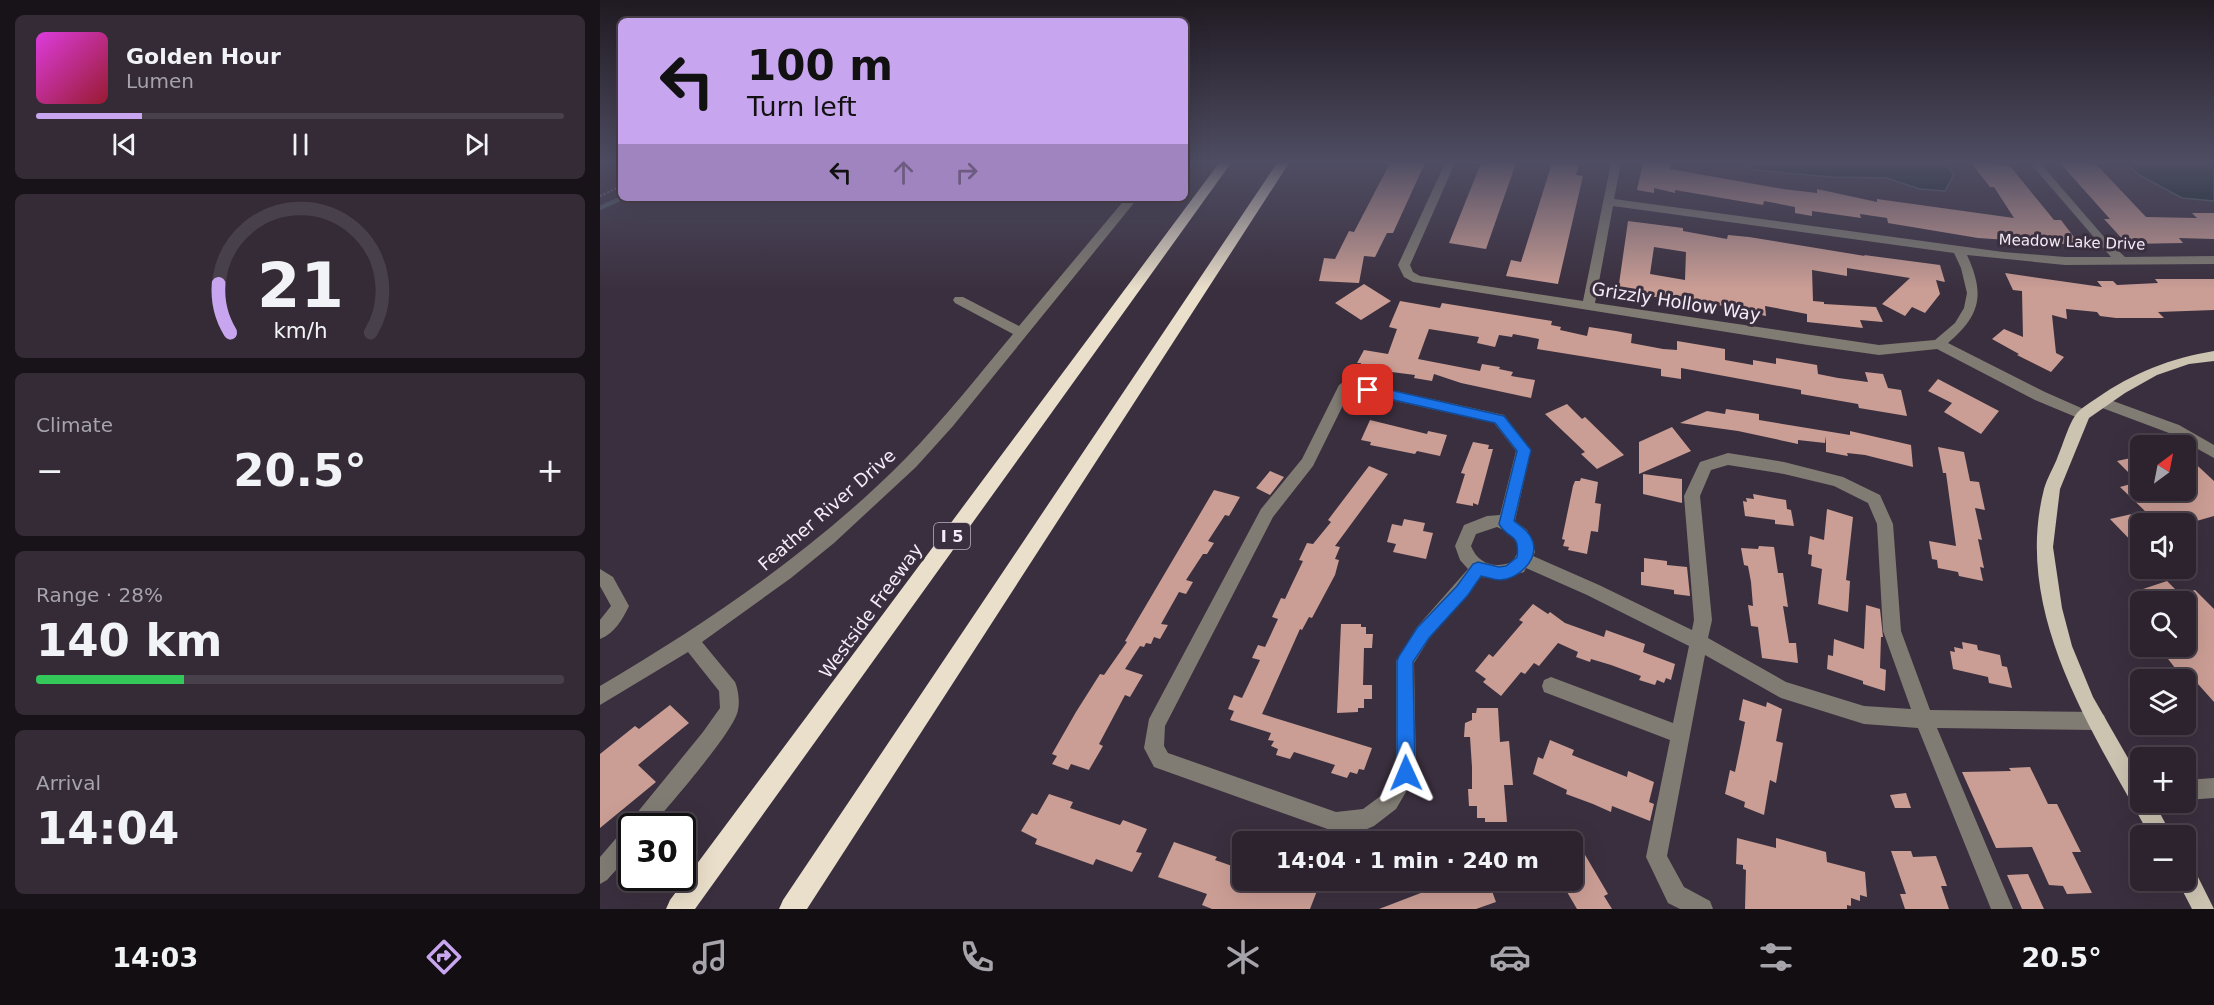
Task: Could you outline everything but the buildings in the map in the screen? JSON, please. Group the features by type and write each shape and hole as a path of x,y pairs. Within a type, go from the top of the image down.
{"highway":[{"name":"Westside Freeway","path":"679,909 1194,205"},
{"path":"792,909 1255,205"}],"main road":[{"path":"2130,778 2086,702 2062,646 2053,608 2045,547 2052,489 2083,415 2120,389 2152,372 2188,360 2214,356"},
{"path":"2194,891 2204,909"}],"street":[{"name":"Feather River Drive","path":"600,696 690,641 759,593 815,551 872,501 930,443 1126,205"},
{"name":"Grizzly Hollow Way","path":"1432,205 1404,265 1408,274 1417,279 1860,349 1900,349 1939,344"},
{"path":"1588,306 1607,205"},
{"name":"Meadow Lake Drive","path":"1633,205 2047,260 2214,260"},
{"path":"2071,205 2101,241 2122,261"},
{"path":"1959,250 1967,268 1972,302 1960,326 1939,344 2040,396 2083,415"},
{"path":"959,300 1021,333"},
{"path":"1478,568 1462,590 1423,633 1405,661 1406,773 1389,802 1367,819 1336,822 1161,760 1154,748 1156,725 1267,513 1308,462 1346,385 1499,419 1524,450 1506,524"},
{"path":"2102,402 2175,429 2214,452"},
{"path":"1702,909 1676,895 1656,857 1703,620 1692,496 1705,466 1728,459 1838,481 1874,499 1885,524 1891,583 1892,632 1939,760 2002,909"},
{"path":"1486,522 1506,524 1522,535 1526,543 1524,560 1509,571 1499,573 1478,568 1470,562 1463,546 1470,530 1486,522"},
{"path":"1524,560 1593,590 1699,642 1781,689 1864,715 1925,719 2097,721"},
{"path":"600,576 607,582 620,606 613,619 600,631"},
{"path":"650,813 710,739 729,710 728,688 690,641"},
{"path":"1551,686 1680,735"},
{"path":"2196,789 2214,788"},
{"path":"600,873 618,852"}],"waterway":[{"path":"600,208 606,205"}],"route":[{"path":"1368,390 1499,419 1524,450 1506,524 1515,528 1526,543 1527,552 1524,560 1518,567 1499,573 1478,568 1462,590 1423,633 1405,661 1406,773"}]}
